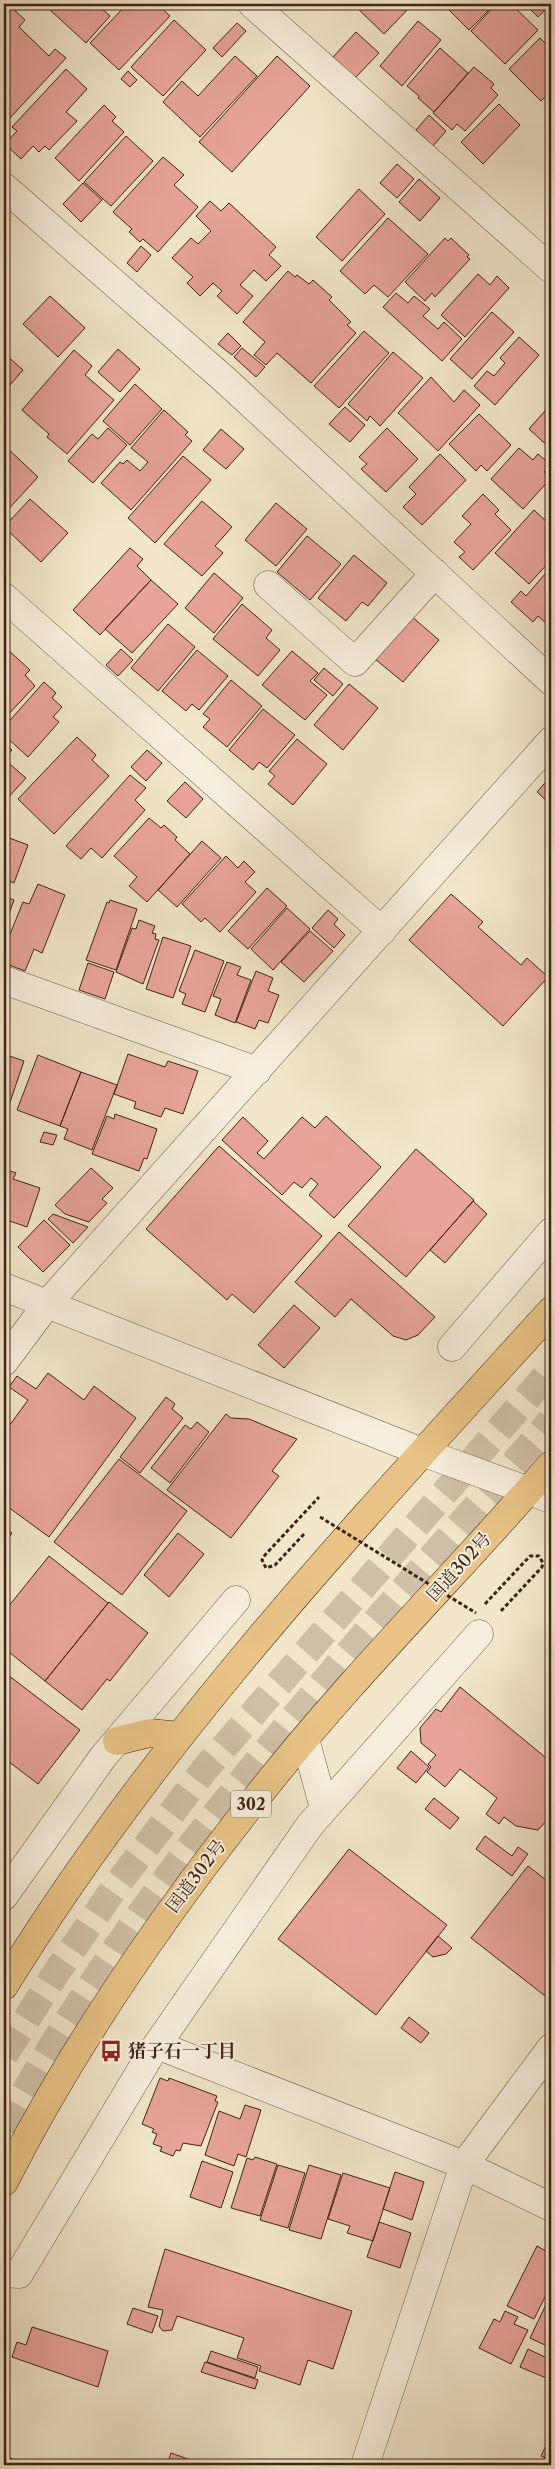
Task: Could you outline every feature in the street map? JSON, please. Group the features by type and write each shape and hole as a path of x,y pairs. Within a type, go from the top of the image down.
{"highway":[{"path":"4,1986 86,1862 244,1654 422,1452 551,1311"},
{"name":"国道302号","path":"4,2182 48,2098 106,2004 162,1920 262,1791 366,1669 540,1495 551,1465"},
{"path":"117,1741 150,1733 180,1736"}],"street":[{"path":"252,4 551,269"},
{"path":"4,187 224,380 551,681"},
{"path":"268,585 355,662 434,573"},
{"path":"4,597 382,930"},
{"path":"4,1362 48,1303 551,741"},
{"path":"4,980 257,1071"},
{"path":"452,1347 551,1232"},
{"path":"4,1287 422,1452 540,1495"},
{"path":"4,1896 75,1795 117,1741 236,1600"},
{"path":"4,2274 19,2274 157,2044 304,1833 479,1634"},
{"path":"305,1739 324,1808"},
{"path":"157,2044 464,2165 551,2207"},
{"path":"365,2465 464,2165 551,2048"}],"path":[{"path":"307,1531 275,1565 266,1568 262,1560 265,1555 319,1496"},
{"path":"314,1524 320,1517 476,1613 530,1556 538,1556 543,1563 542,1567 479,1634"}],"building":[{"path":"4,4 8,4 25,20 19,27 49,56 55,49 66,58 8,120 4,117"},
{"path":"54,4 97,4 110,16 86,43 49,9"},
{"path":"127,4 157,4 170,16 119,70 90,43"},
{"path":"353,4 413,4 384,34"},
{"path":"443,4 495,4 469,30"},
{"path":"496,4 511,4 538,30 505,64 471,31"},
{"path":"525,4 551,4 538,17"},
{"path":"174,20 206,50 163,96 131,67"},
{"path":"418,21 441,40 402,86 380,66"},
{"path":"237,23 246,31 222,57 213,48"},
{"path":"356,32 379,53 355,78 333,57"},
{"path":"540,38 551,49 551,91 541,101 509,69"},
{"path":"440,48 468,73 434,112 407,86"},
{"path":"235,56 257,76 200,137 163,102 182,81 198,96"},
{"path":"277,56 310,86 232,172 199,142"},
{"path":"474,67 494,84 491,88 498,95 465,131 457,124 452,130 433,113"},
{"path":"66,69 87,89 66,112 77,121 49,150 45,146 39,152 33,146 21,159 5,144 17,131 12,127"},
{"path":"128,71 137,80 130,87 121,79"},
{"path":"499,104 520,125 483,164 461,142"},
{"path":"104,105 116,117 112,121 124,132 79,181 55,158"},
{"path":"429,115 446,131 433,146 416,130"},
{"path":"126,136 153,161 111,206 84,182"},
{"path":"163,157 184,175 174,185 198,207 158,252 143,239 140,242 129,232 132,229 113,212"},
{"path":"397,164 414,179 397,198 380,183"},
{"path":"419,179 440,198 420,221 399,202"},
{"path":"83,183 102,200 81,222 63,204"},
{"path":"359,189 385,214 342,261 316,237"},
{"path":"210,201 221,211 229,203 276,247 269,255 281,266 266,281 254,270 240,285 253,296 237,314 217,296 222,291 213,283 200,296 187,283 193,277 172,258 191,238 198,244 211,231 196,216"},
{"path":"388,218 428,254 388,297 374,285 365,294 340,271"},
{"path":"445,238 448,241 451,238 469,255 467,257 470,259 435,297 432,293 425,301 405,282"},
{"path":"141,246 151,255 137,272 127,263"},
{"path":"288,271 309,284 313,280 332,297 329,300 351,322 347,325 356,333 311,383 277,353 266,365 254,355 265,342 243,322"},
{"path":"478,274 490,285 497,276 509,288 465,337 441,315"},
{"path":"396,293 408,303 414,296 430,309 423,316 438,329 444,322 462,339 442,361 383,307"},
{"path":"50,296 85,328 58,357 23,324"},
{"path":"492,312 514,332 472,379 450,359"},
{"path":"364,331 389,353 339,408 314,386"},
{"path":"228,333 241,346 232,355 218,344"},
{"path":"519,337 539,355 495,405 474,386 487,371 494,376 505,363 500,358"},
{"path":"242,348 265,367 256,377 234,357"},
{"path":"118,349 140,369 120,392 98,372"},
{"path":"74,350 92,366 85,375 114,400 67,454 47,437 49,434 22,410"},
{"path":"393,352 423,378 380,426 370,416 367,421 348,404"},
{"path":"4,353 23,370 4,392"},
{"path":"431,377 454,402 464,390 480,405 438,451 398,413"},
{"path":"135,384 162,409 130,445 103,421"},
{"path":"551,404 551,449 529,429"},
{"path":"345,407 365,425 350,442 329,424"},
{"path":"164,410 188,432 185,435 192,441 131,510 101,483 120,462 123,464 127,460 140,471 148,462 131,448"},
{"path":"479,414 511,445 487,471 481,465 476,471 449,444"},
{"path":"108,428 127,445 93,483 68,461 92,434 98,439"},
{"path":"387,428 418,459 386,492 361,469 367,464 359,457"},
{"path":"221,429 244,449 226,469 203,450"},
{"path":"6,447 38,477 4,514 4,450"},
{"path":"519,448 533,460 538,454 551,465 544,472 551,478 523,509 491,479"},
{"path":"440,454 466,480 422,525 403,507 416,494 409,487"},
{"path":"183,456 211,480 155,543 128,518"},
{"path":"483,494 499,510 495,514 511,530 473,570 459,557 465,552 454,542 471,524 462,516"},
{"path":"30,499 68,533 41,562 4,527"},
{"path":"202,501 232,527 215,546 223,553 202,576 164,544"},
{"path":"276,503 307,529 276,566 245,540"},
{"path":"534,510 549,524 551,521 551,560 529,584 495,553"},
{"path":"307,536 341,564 310,600 277,572"},
{"path":"130,548 143,559 137,566 151,580 100,635 73,610"},
{"path":"354,555 387,583 368,606 362,602 346,621 318,598"},
{"path":"551,567 551,628 538,616 533,622 511,602 521,591 526,596"},
{"path":"214,573 243,598 214,633 185,608"},
{"path":"151,580 178,604 132,653 105,629"},
{"path":"242,604 272,630 266,638 280,650 258,676 213,639"},
{"path":"411,616 439,640 403,682 375,659"},
{"path":"168,624 195,647 158,691 131,668"},
{"path":"6,648 30,670 25,675 35,686 4,719 4,650"},
{"path":"121,649 133,660 118,676 106,665"},
{"path":"197,650 228,676 199,710 192,704 186,711 162,691"},
{"path":"292,651 318,673 310,681 327,695 305,720 262,685"},
{"path":"324,668 343,684 333,696 314,680"},
{"path":"231,680 262,706 227,747 203,727 210,719 203,714"},
{"path":"44,682 56,693 52,698 62,707 53,717 59,722 28,757 4,735 4,727"},
{"path":"349,684 378,708 343,750 314,725"},
{"path":"263,709 295,735 267,768 259,762 253,770 229,750"},
{"path":"77,737 96,755 92,760 109,776 54,834 18,799"},
{"path":"297,739 327,764 293,805 268,784 275,776 269,771"},
{"path":"4,743 12,750 4,759"},
{"path":"147,750 162,763 146,781 131,767"},
{"path":"4,759 26,778 4,802"},
{"path":"130,775 146,788 135,800 145,810 102,858 91,848 81,859 66,846"},
{"path":"551,776 551,805 537,792"},
{"path":"185,782 203,799 186,818 167,801"},
{"path":"149,818 161,828 164,825 177,837 175,840 190,854 147,902 129,886 137,877 114,856"},
{"path":"4,836 28,845 14,883 4,879"},
{"path":"202,841 221,858 177,907 158,890"},
{"path":"226,856 238,868 244,861 255,872 245,882 256,892 220,932 205,918 201,922 182,904"},
{"path":"38,884 65,895 42,953 34,949 25,971 4,963 4,949 23,902 29,904"},
{"path":"267,888 287,906 248,949 228,931"},
{"path":"451,894 483,922 478,927 521,965 527,958 548,977 503,1026 409,940"},
{"path":"4,896 14,900 4,927"},
{"path":"110,900 137,909 116,970 86,960 107,902 109,903"},
{"path":"287,908 310,929 273,970 251,949"},
{"path":"328,910 338,919 334,924 345,935 334,948 312,928"},
{"path":"139,920 155,926 152,933 156,934 155,939 159,940 143,984 116,972 132,928 136,929"},
{"path":"310,931 333,951 304,982 281,962"},
{"path":"163,937 191,946 173,998 146,989"},
{"path":"195,950 224,961 205,1012 182,1004 186,994 179,991"},
{"path":"227,962 241,967 237,975 251,980 235,1023 215,1015 221,999 213,996"},
{"path":"88,963 114,972 105,999 79,990"},
{"path":"256,971 273,978 268,991 279,995 268,1023 259,1020 255,1029 236,1022"},
{"path":"4,1054 24,1061 7,1111 4,1110"},
{"path":"128,1054 165,1067 168,1061 198,1071 183,1114 165,1108 161,1117 134,1108 136,1102 114,1094"},
{"path":"38,1055 81,1072 60,1126 17,1110"},
{"path":"81,1072 117,1085 92,1150 64,1139 68,1129 60,1126"},
{"path":"115,1114 157,1129 147,1159 144,1158 139,1171 92,1154 107,1116 114,1119"},
{"path":"326,1116 381,1167 334,1218 309,1195 318,1184 311,1178 302,1188 294,1182 282,1195 222,1140 243,1117 268,1141 257,1153 264,1159 302,1117 315,1128"},
{"path":"44,1132 57,1135 53,1145 40,1142"},
{"path":"219,1146 322,1236 254,1313 232,1294 227,1300 146,1229"},
{"path":"416,1149 474,1200 406,1277 348,1226"},
{"path":"91,1168 113,1188 102,1199 107,1203 89,1222 65,1214 55,1205"},
{"path":"4,1169 16,1173 13,1179 40,1188 27,1227 4,1219"},
{"path":"473,1201 487,1214 445,1263 430,1250"},
{"path":"53,1214 88,1227 73,1243 48,1219"},
{"path":"44,1220 70,1245 43,1272 18,1247"},
{"path":"339,1232 435,1317 418,1335 406,1340 393,1336 351,1299 335,1317 295,1282"},
{"path":"294,1305 320,1328 284,1368 258,1345"},
{"path":"48,1373 84,1400 94,1386 136,1418 49,1537 4,1504 4,1433 28,1400 9,1387 17,1376 36,1389"},
{"path":"166,1397 175,1404 172,1409 183,1418 140,1473 120,1457"},
{"path":"226,1414 231,1418 249,1419 297,1439 272,1471 279,1476 231,1538 167,1490"},
{"path":"197,1422 209,1432 170,1483 151,1468 185,1425 191,1429"},
{"path":"119,1459 187,1511 122,1595 54,1542"},
{"path":"4,1527 12,1533 4,1544"},
{"path":"178,1533 204,1554 169,1597 144,1575"},
{"path":"49,1556 108,1603 45,1681 4,1648 4,1612"},
{"path":"109,1602 148,1633 110,1681 107,1679 82,1710 45,1681"},
{"path":"4,1672 80,1730 38,1784 4,1758"},
{"path":"460,1687 551,1762 551,1820 549,1823 546,1821 538,1830 516,1826 504,1817 499,1824 486,1814 497,1798 460,1769 445,1787 427,1772 431,1767 428,1764 436,1755 421,1743 420,1728 436,1709 441,1712"},
{"path":"411,1751 429,1767 416,1783 397,1768"},
{"path":"434,1798 459,1818 450,1829 425,1809"},
{"path":"485,1836 512,1856 518,1847 528,1854 512,1876 476,1849"},
{"path":"349,1849 447,1925 376,2015 278,1939"},
{"path":"528,1866 551,1884 551,1997 549,1999 471,1938"},
{"path":"438,1936 452,1948 446,1954 433,1957 426,1951"},
{"path":"409,2017 429,2033 421,2043 401,2028"},
{"path":"160,2078 168,2081 169,2078 217,2096 215,2101 218,2102 201,2146 183,2143 180,2151 176,2150 173,2156 160,2151 162,2147 153,2144 157,2134 152,2132 154,2129 142,2124"},
{"path":"245,2105 261,2110 246,2157 238,2154 234,2166 205,2155 219,2111 240,2119"},
{"path":"255,2157 277,2164 260,2216 231,2208 247,2158 253,2160"},
{"path":"202,2161 233,2172 221,2208 190,2197"},
{"path":"278,2165 305,2173 288,2228 260,2220"},
{"path":"309,2165 341,2175 321,2239 289,2230"},
{"path":"395,2172 424,2182 412,2220 383,2209"},
{"path":"343,2173 390,2188 373,2241 347,2233 350,2226 328,2219"},
{"path":"379,2222 411,2233 400,2268 367,2257"},
{"path":"537,2246 551,2254 551,2285 534,2319 507,2306"},
{"path":"165,2249 352,2311 333,2369 308,2360 300,2385 259,2371 261,2366 237,2358 244,2338 177,2316 172,2330 163,2331 159,2326 163,2310 148,2307"},
{"path":"551,2294 551,2348 530,2338"},
{"path":"133,2308 158,2316 152,2333 127,2324"},
{"path":"505,2311 518,2317 514,2324 528,2330 511,2364 479,2348 494,2319 500,2322"},
{"path":"32,2327 108,2351 98,2387 12,2357 17,2342 26,2345"},
{"path":"528,2349 551,2360 551,2380 520,2367"},
{"path":"211,2351 258,2367 255,2378 207,2362"},
{"path":"205,2362 258,2380 255,2389 201,2372"},
{"path":"549,2439 551,2440 550,2460 541,2456"},
{"path":"171,2453 205,2465 167,2465"},
{"path":"4,2456 31,2465 4,2465"}],"tunnel":[{"path":"4,2055 54,1976 113,1890 205,1769 551,1370"},
{"path":"4,2129 61,2032 123,1939 189,1849 258,1761 330,1675 551,1421"}],"place":[{"name":"猪子石一丁目","path":"111,2051"}]}
